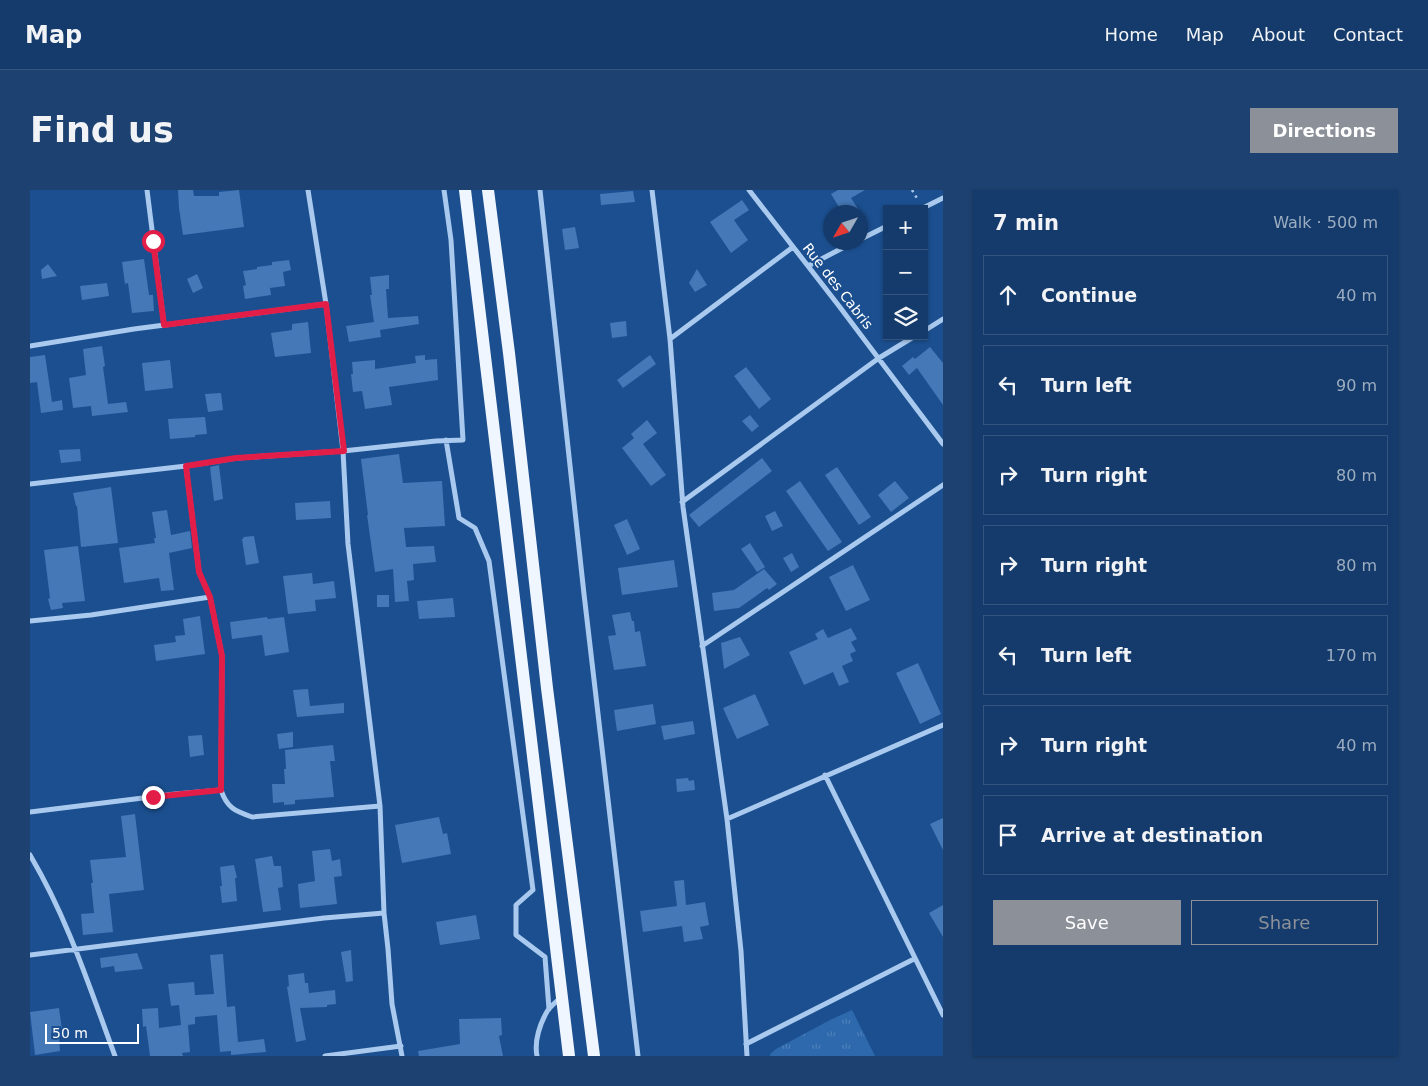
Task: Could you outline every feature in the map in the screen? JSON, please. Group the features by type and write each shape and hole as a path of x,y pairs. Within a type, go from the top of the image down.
{"main road":[{"path":"465,190 569,1056"},
{"path":"488,190 509,353 547,688 594,1056"}],"street":[{"path":"147,190 164,325"},
{"path":"308,190 326,304 344,451 348,544 380,806 384,913 392,1004 402,1056"},
{"path":"30,484 186,466 236,458 344,451 446,440 463,440 451,240 444,190"},
{"path":"540,190 584,594 638,1056"},
{"path":"652,190 670,339 682,502 727,819 740,951 746,1056"},
{"name":"Rue des Cabris","path":"749,190 943,444"},
{"path":"928,205 943,198"},
{"path":"868,235 883,228"},
{"path":"670,339 793,247"},
{"path":"808,266 839,250"},
{"path":"30,346 164,325 326,304"},
{"path":"928,328 943,319"},
{"path":"682,502 879,358 908,340"},
{"path":"446,440 458,518 475,528 489,561 533,890 516,905 516,934 545,957 548,1009"},
{"path":"186,466 199,572 210,597 222,656 221,790 224,801 232,809 252,817 380,806"},
{"path":"702,646 943,485"},
{"path":"30,621 91,615 210,597"},
{"path":"727,819 943,725"},
{"path":"825,775 943,1015"},
{"path":"30,812 221,790"},
{"path":"30,854 54,897 77,950 115,1056"},
{"path":"30,955 324,918 384,913"},
{"path":"746,1044 914,959"},
{"path":"537,1056 535,1047 548,1009 562,996"},
{"path":"325,1056 401,1046"}],"path":[{"path":"912,190 920,205"}],"green space":[{"path":"852,1010 875,1056 770,1056 776,1049"}],"building":[{"path":"178,190 193,190 194,196 219,196 219,192 239,190 244,227 183,235"},
{"path":"838,190 865,190 851,198 856,205 838,205 831,194"},
{"path":"633,191 635,202 601,205 600,194"},
{"path":"742,200 749,210 734,220 748,240 731,253 710,222"},
{"path":"575,227 579,248 565,250 562,229"},
{"path":"144,259 149,295 153,295 154,311 132,313 128,283 125,284 122,262"},
{"path":"289,260 291,270 283,272 285,286 270,288 271,295 245,299 243,286 246,285 243,271 272,265 272,262"},
{"path":"48,264 57,276 42,279 41,270"},
{"path":"697,269 707,285 695,292 689,283"},
{"path":"197,274 203,288 193,293 187,279"},
{"path":"389,275 389,289 386,289 388,318 418,316 419,324 380,330 381,337 349,342 346,326 374,322 370,295 372,295 370,277"},
{"path":"107,283 109,296 82,300 80,286"},
{"path":"626,321 627,336 612,338 610,323"},
{"path":"308,322 311,353 275,357 271,333 292,330 292,324"},
{"path":"102,346 108,404 126,402 128,412 92,416 91,406 73,408 69,378 86,375 83,349"},
{"path":"930,347 943,363 943,405 917,368 909,375 902,366 913,357 915,359"},
{"path":"45,355 52,402 62,400 63,410 41,413 37,382 30,383 30,357"},
{"path":"425,355 425,360 437,359 438,380 389,387 392,405 365,409 362,391 353,392 352,362 375,360 375,369 416,363 415,356"},
{"path":"650,355 656,364 623,388 617,380"},
{"path":"170,360 173,388 145,391 142,363"},
{"path":"746,367 771,399 759,409 734,376"},
{"path":"221,393 223,410 208,412 205,394"},
{"path":"750,415 759,426 752,432 742,421"},
{"path":"205,417 207,434 170,439 168,419"},
{"path":"647,420 657,433 643,444 666,475 651,486 622,448 634,438 631,434"},
{"path":"80,449 81,461 61,463 59,450"},
{"path":"399,454 403,483 442,481 445,526 404,528 406,547 434,546 436,562 413,564 414,580 407,581 409,601 395,602 393,569 375,572 361,459"},
{"path":"762,458 772,471 699,527 689,515"},
{"path":"219,465 223,499 214,501 210,467"},
{"path":"837,467 871,517 859,525 825,475"},
{"path":"800,481 842,542 828,551 786,491"},
{"path":"895,481 909,498 891,512 878,495"},
{"path":"111,487 118,543 81,547 77,506 73,493"},
{"path":"330,501 331,518 296,520 295,503"},
{"path":"167,510 171,535 190,531 192,548 169,553 174,590 161,591 159,578 124,583 119,548 155,543 152,512"},
{"path":"775,511 783,526 772,531 765,516"},
{"path":"627,519 640,549 627,555 614,525"},
{"path":"254,536 259,563 246,565 242,539 243,537"},
{"path":"750,543 765,567 757,572 741,549"},
{"path":"78,546 85,601 62,603 63,608 51,610 48,599 50,598 44,550"},
{"path":"792,553 799,567 791,572 783,558"},
{"path":"674,560 678,587 622,595 618,568"},
{"path":"853,565 870,600 846,611 829,577"},
{"path":"764,569 777,584 769,590 767,588 739,608 714,611 712,593 734,590"},
{"path":"312,573 313,584 334,581 336,598 315,600 316,611 288,614 283,576"},
{"path":"377,595 389,595 389,607 377,607"},
{"path":"453,598 455,617 419,619 417,601"},
{"path":"630,612 632,621 634,621 635,632 640,631 646,666 614,670 608,636 616,635 612,615"},
{"path":"200,616 205,654 156,661 154,645 176,642 175,636 185,635 183,619"},
{"path":"267,617 268,619 284,617 289,652 265,656 262,635 232,639 230,622"},
{"path":"851,628 857,639 851,642 856,651 850,654 853,661 842,666 849,682 839,686 833,672 804,685 789,652 818,639 815,634 823,629 828,638"},
{"path":"740,637 750,655 724,669 721,643"},
{"path":"918,663 941,714 920,724 896,673"},
{"path":"308,689 310,706 344,703 344,713 297,717 293,690"},
{"path":"755,694 769,725 737,739 723,708"},
{"path":"653,704 656,724 617,731 614,710"},
{"path":"693,721 695,734 664,740 661,726"},
{"path":"293,732 293,747 279,749 277,734"},
{"path":"202,735 204,755 190,757 188,736"},
{"path":"333,745 335,761 330,761 334,797 295,800 295,804 273,803 272,784 285,784 285,750"},
{"path":"688,778 689,781 694,780 695,790 677,792 676,779"},
{"path":"135,814 144,890 109,894 113,932 83,935 81,914 94,913 90,860 126,857 121,816"},
{"path":"439,817 443,834 447,833 451,854 402,863 395,825"},
{"path":"943,818 943,850 930,824"},
{"path":"330,849 332,861 340,859 342,876 334,877 337,904 300,908 298,884 315,881 312,851"},
{"path":"272,856 274,866 281,866 283,887 278,888 281,910 263,912 255,859"},
{"path":"234,865 237,878 235,878 237,901 222,903 220,867"},
{"path":"684,880 686,905 705,902 709,925 700,927 703,939 684,942 682,926 643,932 640,911 677,906 674,881"},
{"path":"943,905 943,937 929,913"},
{"path":"476,915 480,939 440,945 436,922"},
{"path":"351,950 353,981 346,982 341,952"},
{"path":"137,953 143,969 115,972 114,966 101,968 100,958"},
{"path":"223,954 227,1007 235,1006 238,1042 264,1039 266,1052 231,1055 231,1051 220,1052 217,1015 195,1017 195,1024 188,1025 190,1052 182,1053 183,1056 150,1056 146,1026 143,1027 142,1009 158,1008 159,1028 181,1025 179,1005 171,1006 168,984 194,982 195,995 214,994 210,955"},
{"path":"304,973 309,993 335,990 336,1004 327,1005 327,1007 300,1008 306,1040 296,1042 287,987 289,986 288,975"},
{"path":"59,1008 63,1037 59,1037 60,1051 35,1055 30,1012"},
{"path":"501,1018 502,1035 499,1036 503,1056 419,1056 418,1051 460,1044 459,1019"}],"route":[{"path":"153,241 164,325 326,304 344,451 236,458 186,466 199,572 210,597 222,656 221,790 153,797"}]}
